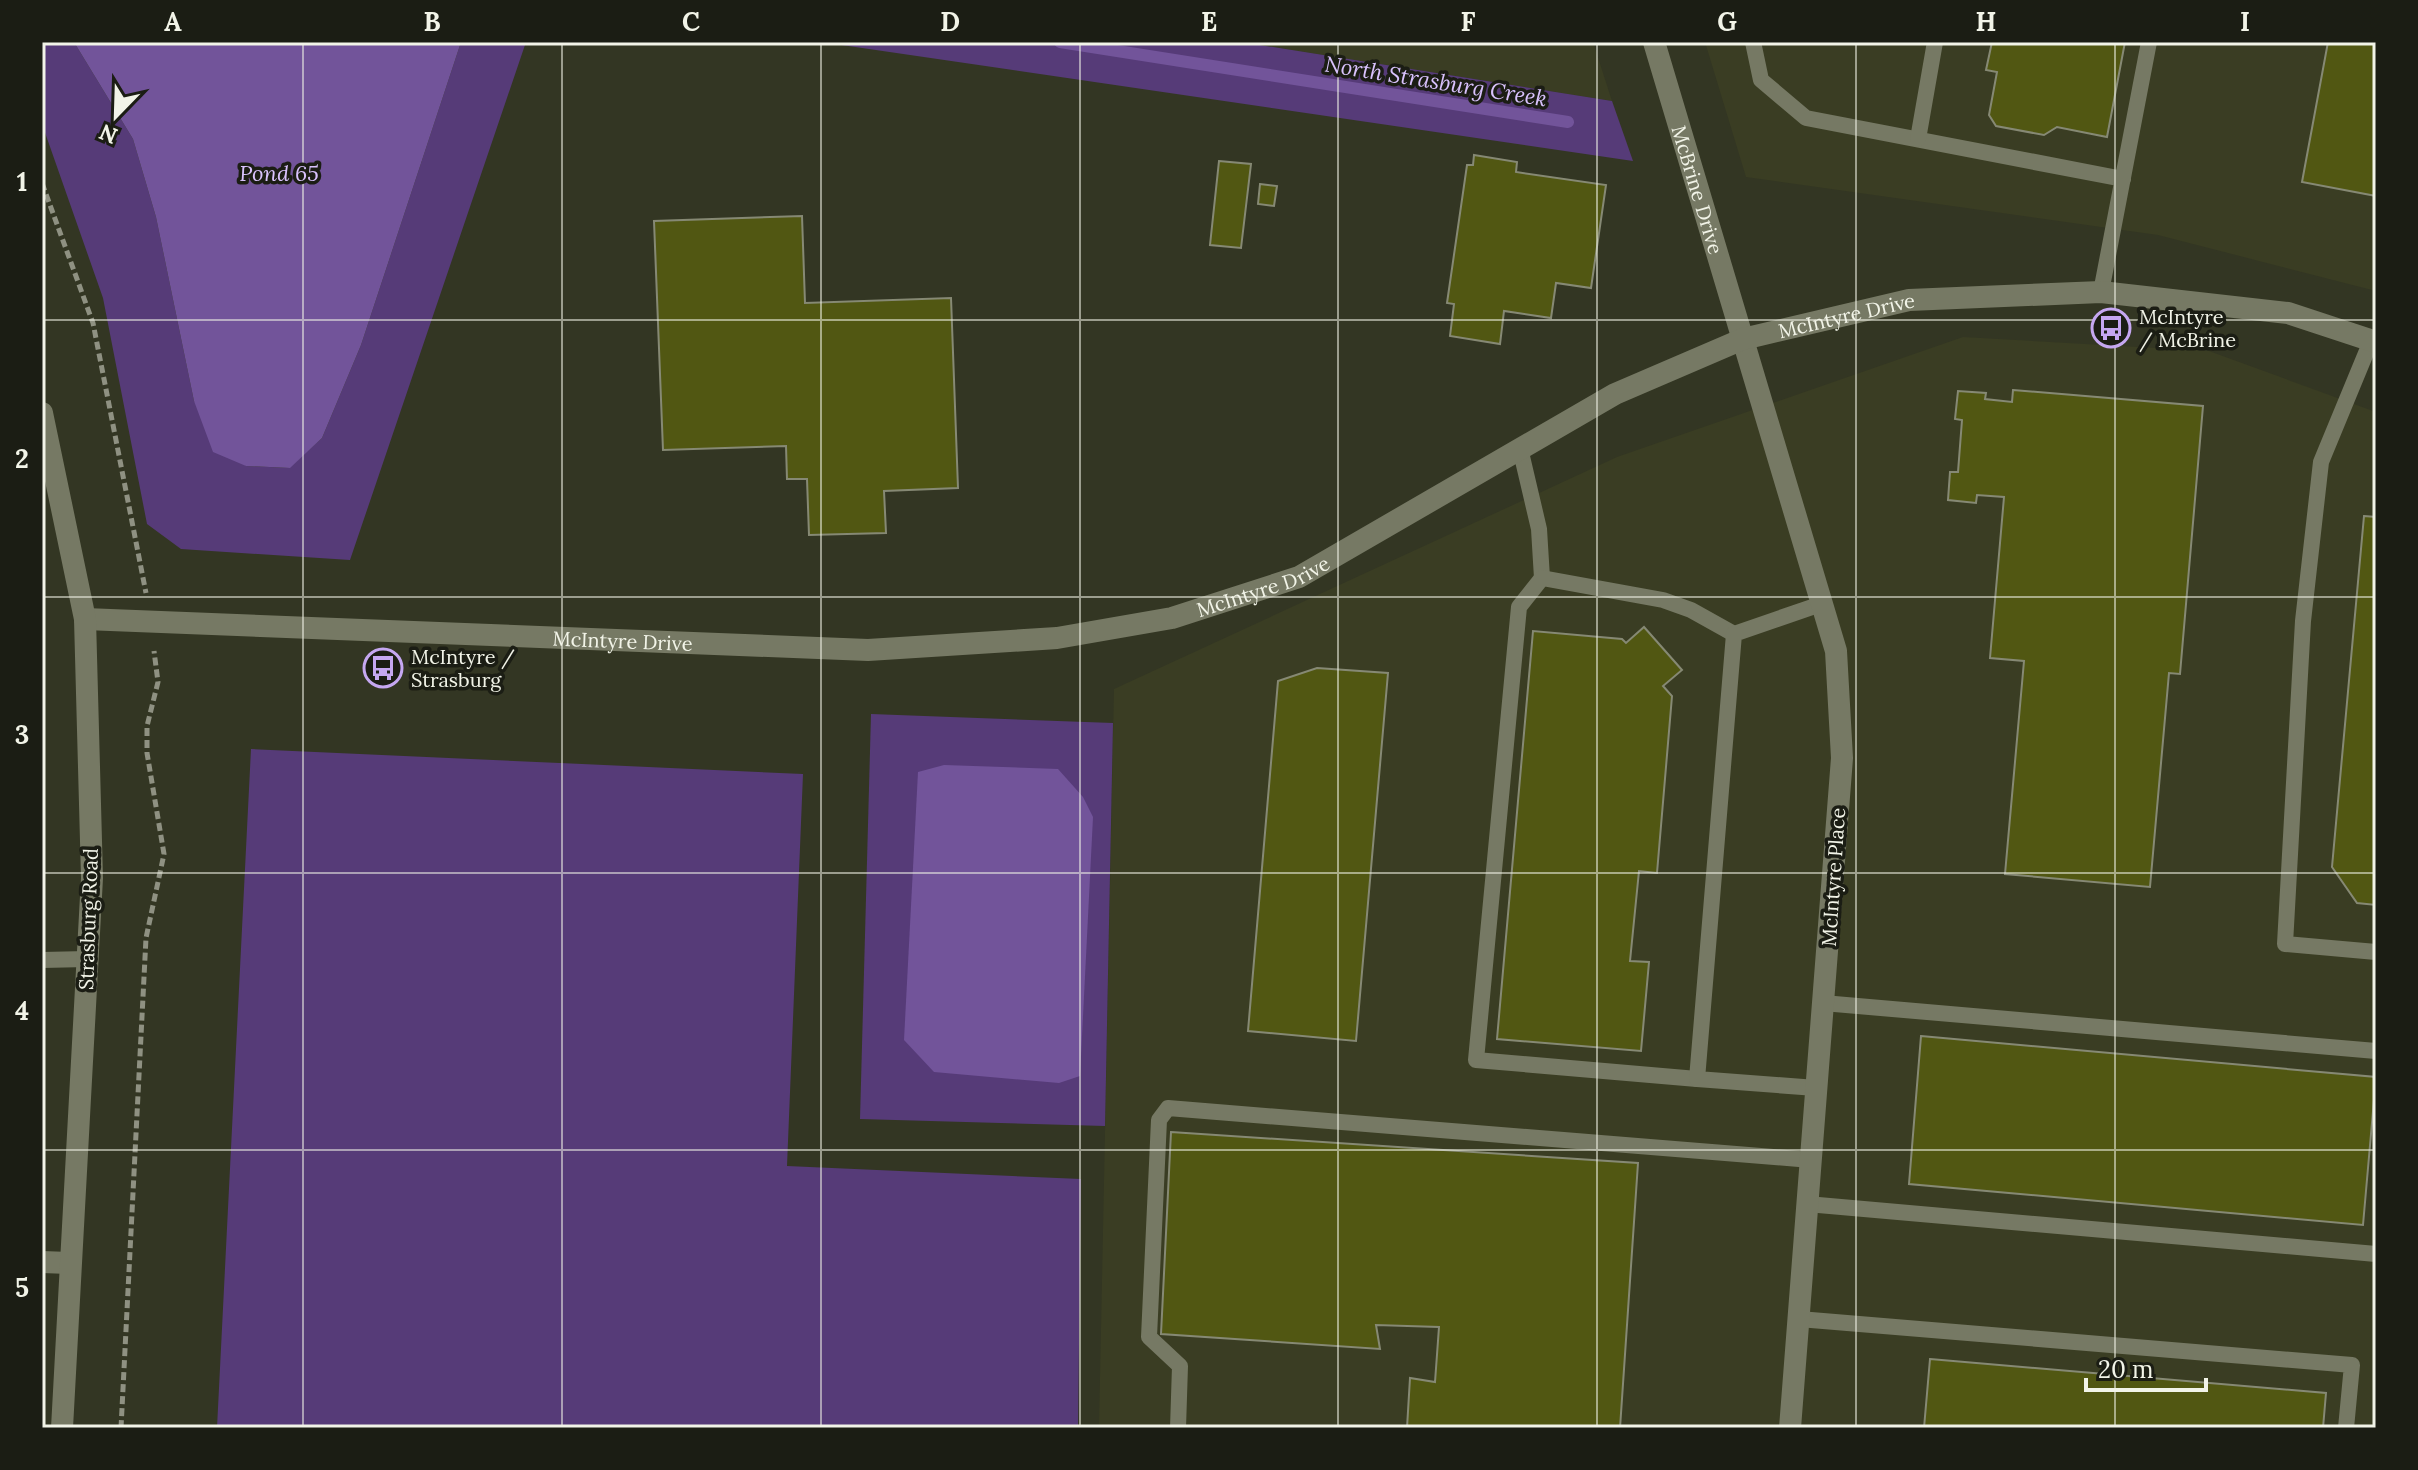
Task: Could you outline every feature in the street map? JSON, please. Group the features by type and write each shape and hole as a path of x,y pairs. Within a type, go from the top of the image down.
{"street":[{"name":"McBrine Drive","path":"1654,42 1743,339"},
{"name":"McIntyre Drive","path":"85,619 868,650 1057,638 1172,618 1299,577 1615,394 1743,339 1909,300 2101,292 2288,313 2373,342"},
{"name":"McIntyre Place","path":"1743,339 1836,651 1842,758 1790,1428"},
{"name":"Strasburg Road","path":"42,413 85,619 92,878 62,1428"},
{"path":"42,1262 69,1263"}],"lane":[{"path":"1753,42 1761,80 1806,118 2123,179"},
{"path":"1918,139 1935,42"},
{"path":"2101,292 2149,42"},
{"path":"2373,342 2321,462 2303,621 2285,944 2376,952"},
{"path":"1520,448 1539,529 1542,578 1519,607 1476,1060 1816,1088"},
{"path":"1542,578 1663,600 1691,610 1734,634 1821,604"},
{"path":"1697,1079 1734,634"},
{"path":"42,960 87,959"},
{"path":"1823,1003 2376,1051"},
{"path":"1178,1428 1180,1366 1149,1337 1159,1120 1168,1108 1811,1160"},
{"path":"1807,1204 2376,1254"},
{"path":"1799,1319 2352,1365 2346,1428"}],"path":[{"path":"42,183 93,323 143,574"},
{"path":"121,1428 146,938 164,854 147,753 147,726 158,682"}],"shaded area":[{"path":"42,42 74,42 133,139 156,217 194,401 246,466 289,468 322,438 361,345 461,42 526,42 350,560 181,549 147,524 103,298 42,124"},
{"path":"821,42 1241,42 1612,101 1633,161"},
{"path":"1241,42 1593,42 1612,101"},
{"path":"1705,42 2376,42 2376,291 2158,235 1746,177"},
{"path":"1963,337 2209,351 2376,412 2376,1428 1099,1428 1114,689 1617,457"},
{"path":"871,714 1113,723 1105,1126 860,1119"},
{"path":"251,749 803,774 787,1166 1081,1179 1078,1428 217,1428"}],"water":[{"name":"Pond 65","path":"74,42 461,42 361,345 322,438 290,468 246,466 213,452 194,401 156,217 133,139"},
{"path":"944,765 1058,769 1083,797 1093,817 1080,1076 1059,1083 934,1072 904,1040 918,772"}],"building":[{"path":"1992,42 2125,42 2107,137 2057,127 2044,135 1996,126 1989,115 1997,72 1986,70"},
{"path":"2328,42 2376,42 2376,196 2302,182"},
{"path":"1474,155 1517,162 1516,172 1606,185 1591,288 1556,283 1551,318 1504,311 1500,344 1450,336 1454,304 1447,303 1467,165 1473,165"},
{"path":"1219,161 1251,164 1241,248 1210,245"},
{"path":"1260,184 1277,186 1274,206 1258,204"},
{"path":"802,216 805,303 951,298 958,488 884,491 886,533 809,535 807,479 787,479 786,446 663,450 654,221"},
{"path":"2013,390 2203,406 2180,674 2169,673 2150,887 2005,874 2024,661 1990,658 2004,497 1977,495 1976,503 1948,500 1950,472 1958,472 1962,420 1955,419 1958,391 1986,393 1985,399 2012,402"},
{"path":"2364,516 2376,517 2376,905 2357,903 2332,867"},
{"path":"1644,627 1682,670 1663,686 1672,696 1657,873 1639,871 1630,961 1649,962 1641,1051 1497,1039 1533,631 1622,639 1626,643"},
{"path":"1317,668 1388,673 1356,1041 1248,1031 1278,681"},
{"path":"1921,1036 2376,1077 2363,1225 1909,1184"},
{"path":"1171,1132 1638,1163 1620,1428 1407,1428 1410,1378 1435,1382 1439,1327 1376,1325 1380,1349 1161,1334"},
{"path":"1930,1359 2326,1393 2323,1428 1924,1428"}],"waterway":[{"name":"North Strasburg Creek","path":"1060,42 1568,122"}],"place":[{"name":"McIntyre / McBrine","path":"2111,328"},
{"name":"McIntyre / Strasburg","path":"383,668"}]}
